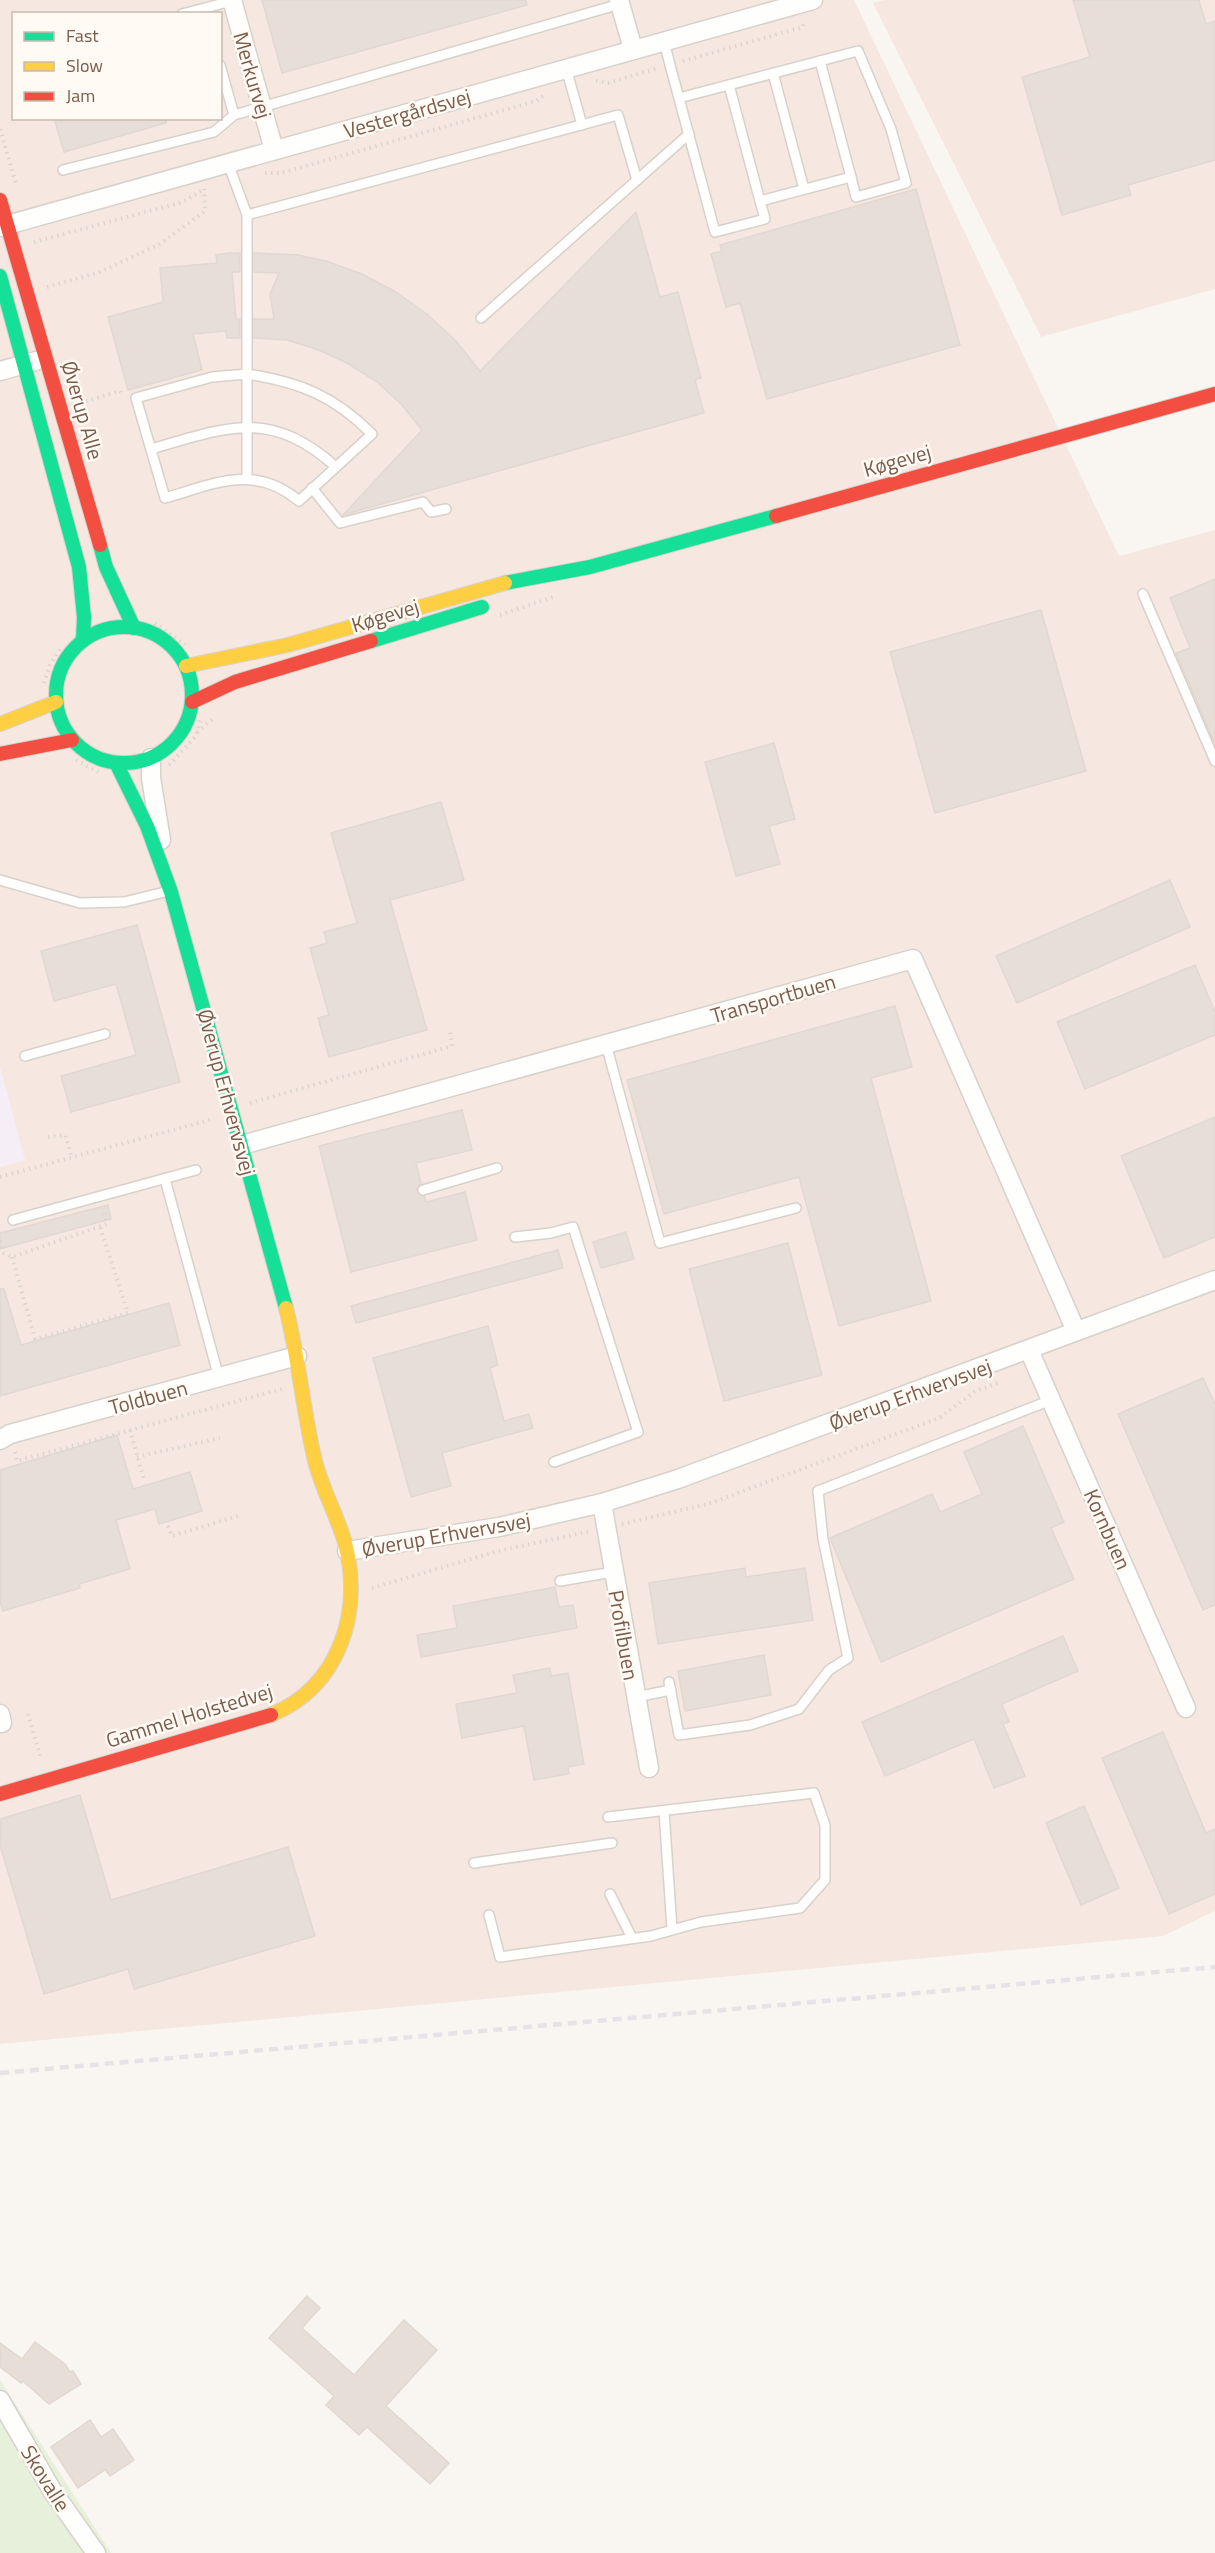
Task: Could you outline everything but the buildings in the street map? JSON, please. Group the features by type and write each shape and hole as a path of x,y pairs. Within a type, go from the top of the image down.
{"street":[{"name":"Merkurvej","path":"232,0 274,150"},
{"name":"Vestergårdsvej","path":"4,226 813,0"},
{"path":"620,2 633,49"},
{"name":"Øverup Alle","path":"0,200 4,226 15,246 106,567 131,622"},
{"path":"0,276 79,567 84,634"},
{"path":"0,371 46,357"},
{"name":"Køgevej","path":"513,596 590,567 1215,394"},
{"name":"Køgevej","path":"193,665 258,651 537,575 590,567"},
{"name":"Køgevej","path":"192,702 235,682 492,603"},
{"path":"131,622 159,637 193,665 192,702 189,716 175,741 151,765 116,763 92,756 72,740 50,705 61,668 84,634 131,622"},
{"path":"0,724 50,705"},
{"path":"0,754 72,740"},
{"name":"Øverup Erhvervsvej","path":"116,763 164,866 242,1145 297,1356 316,1464 347,1551 499,1527 602,1503 678,1479 1215,1280"},
{"name":"Øverup Erhvervsvej","path":"151,765 164,866"},
{"name":"Transportbuen","path":"242,1145 913,959 1076,1331"},
{"name":"Kornbuen","path":"1029,1350 1186,1708"},
{"name":"Toldbuen","path":"5,1437 297,1356"},
{"name":"Profilbuen","path":"602,1503 650,1768"},
{"name":"Gammel Holstedvej","path":"0,1794 273,1714 296,1703 313,1690 338,1656 346,1635 351,1593 347,1551"},
{"name":"Skovalle","path":"0,2400 53,2492 96,2553"}],"lane":[{"path":"189,12 232,0"},
{"path":"63,170 214,132 234,116 620,2"},
{"path":"664,41 715,232 765,219 729,84"},
{"path":"679,98 858,51 891,129 906,183 856,197 820,61"},
{"path":"566,68 582,124"},
{"path":"222,72 234,116"},
{"path":"773,73 804,189"},
{"path":"247,214 618,115 637,180"},
{"path":"481,318 689,134"},
{"path":"228,163 247,214 247,478"},
{"path":"760,201 851,177"},
{"path":"247,374 297,384 320,394 342,407 372,434 299,501 275,484 247,478 230,480 165,498 136,398 212,377 247,374"},
{"path":"151,449 224,428 247,426 272,430 296,438 317,451 336,468"},
{"path":"312,488 340,523 423,502 431,512 446,509"},
{"path":"1143,594 1215,761"},
{"path":"0,880 80,903 124,902 171,890"},
{"path":"25,1056 105,1034"},
{"path":"606,1044 660,1244 796,1208"},
{"path":"423,1190 497,1168"},
{"path":"13,1220 196,1170"},
{"path":"165,1179 219,1378"},
{"path":"515,1237 551,1233 573,1227 638,1432 554,1462"},
{"path":"636,1697 670,1686 679,1735 750,1725 800,1709 829,1670 848,1658 824,1539 818,1491 1051,1400"},
{"path":"560,1581 613,1572"},
{"path":"489,1915 500,1957 632,1938 701,1922 800,1908 825,1880 825,1825 814,1793 608,1817"},
{"path":"664,1811 672,1929"},
{"path":"474,1863 612,1843"},
{"path":"610,1894 632,1938"}],"path":[{"path":"15,246 183,202 204,189 258,173 281,173 536,101 550,92 592,80 608,83 803,27 813,0"},
{"path":"46,287 100,272 160,244 206,211 202,170"},
{"path":"77,404 120,391 123,398 136,398"},
{"path":"131,622 156,623 172,634 193,665"},
{"path":"50,705 44,678 50,665 66,642 84,634"},
{"path":"151,765 168,766 196,736 206,694"},
{"path":"57,743 65,755 94,771 123,776"},
{"path":"0,1177 233,1113 252,1102 452,1046 450,1029"},
{"path":"48,1137 65,1135 72,1158"},
{"path":"12,1257 107,1224 101,1196"},
{"path":"0,1241 4,1252 12,1257 35,1339 128,1313 100,1227"},
{"path":"351,1593 400,1582 498,1551 708,1504 939,1418 974,1392 1005,1379"},
{"path":"5,1437 17,1461 302,1384"},
{"path":"130,1430 144,1480"},
{"path":"137,1457 220,1438"},
{"path":"168,1526 172,1536 241,1515"},
{"path":"28,1714 48,1780"}],"shaded area":[{"path":"0,0 854,0 1119,556 1215,530 1215,1911 1163,1936 0,2044"},
{"path":"885,0 1215,0 1215,289 1041,337 873,3"},
{"path":"0,1067 25,1160 0,1167"}],"green space":[{"path":"0,2380 111,2553 0,2553"}],"railway":[{"path":"0,2073 1215,1967"}],"traffic: fast":[{"path":"0,276 79,567 84,617 83,640"},
{"path":"505,583 590,567 776,516"},
{"path":"100,545 106,567 134,628"},
{"path":"371,641 482,607"},
{"path":"124,627 150,632 162,638 172,647 181,657 187,669 192,695 187,721 181,733 172,743 162,752 150,758 124,763 98,758 86,752 76,743 67,733 61,721 56,695 61,669 67,657 76,647 86,638 98,632 124,627"},
{"path":"116,763 147,826 171,892 286,1308"}],"traffic: slow":[{"path":"186,666 288,645 505,583"},
{"path":"0,724 56,702"},
{"path":"271,1715 295,1702 314,1686 329,1666 341,1644 348,1620 351,1595 350,1569 345,1543 315,1461 286,1308"}],"traffic: jam":[{"path":"0,200 100,545"},
{"path":"776,516 1215,394"},
{"path":"192,702 235,682 371,641"},
{"path":"0,754 72,740"},
{"path":"0,1794 271,1715"}]}
